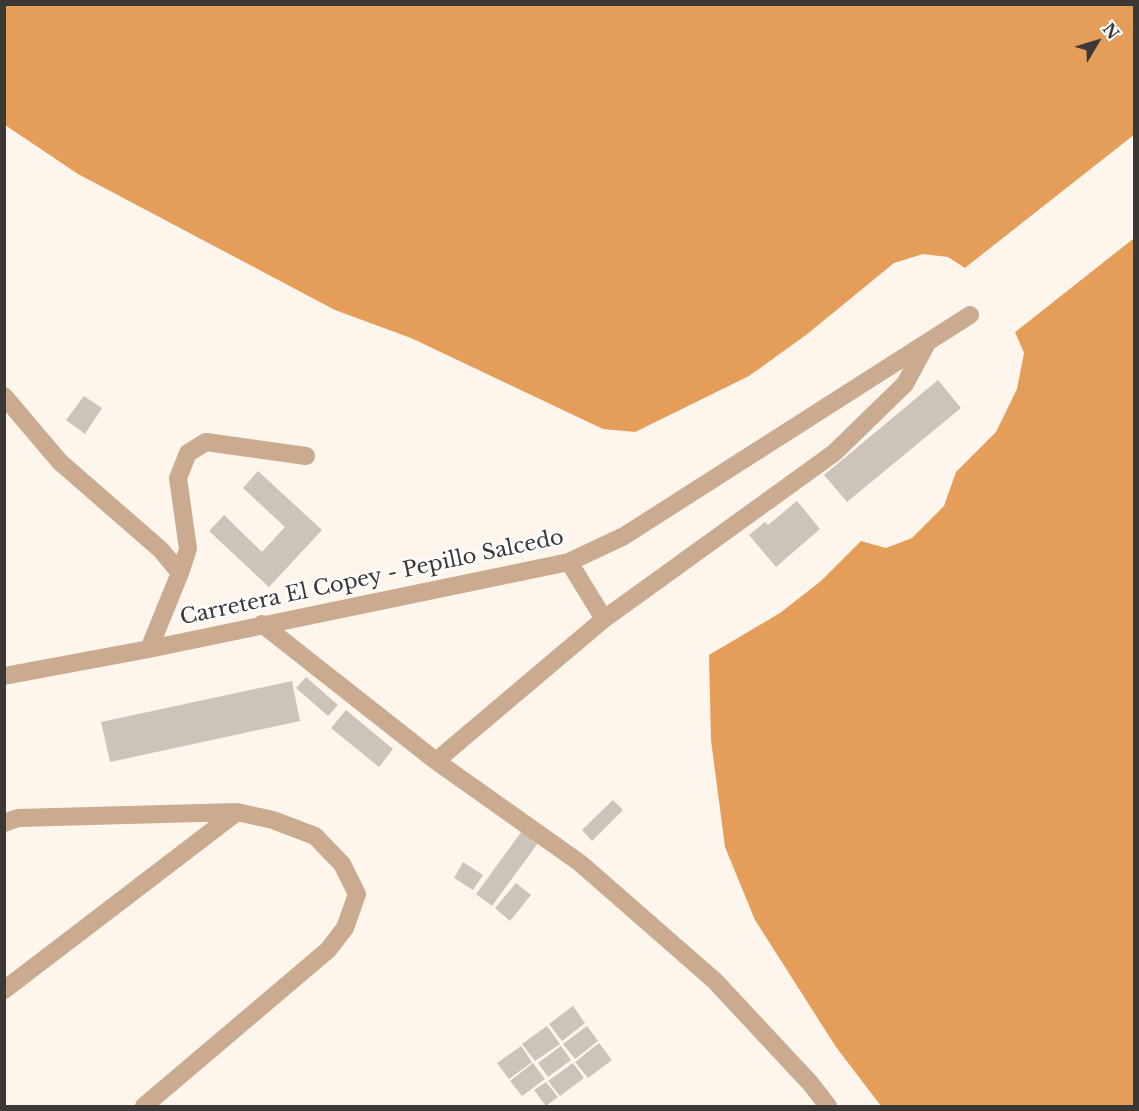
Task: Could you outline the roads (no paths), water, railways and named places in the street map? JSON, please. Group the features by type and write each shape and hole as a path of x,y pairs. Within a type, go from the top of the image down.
{"street":[{"name":"Carretera El Copey - Pepillo Salcedo","path":"4,675 149,649 569,562 624,536 969,315"},
{"path":"436,761 604,619 834,453 905,384 927,342"},
{"path":"4,396 60,462 161,550 180,573"},
{"path":"149,649 188,549 178,478 188,453 206,442 306,456"},
{"path":"569,562 604,619"},
{"path":"262,624 436,761 580,863 715,981 811,1084 828,1107"},
{"path":"4,823 18,818 237,812 273,820 315,836 342,864 357,894 345,928 328,950 144,1107"},
{"path":"4,990 237,812"}]}
